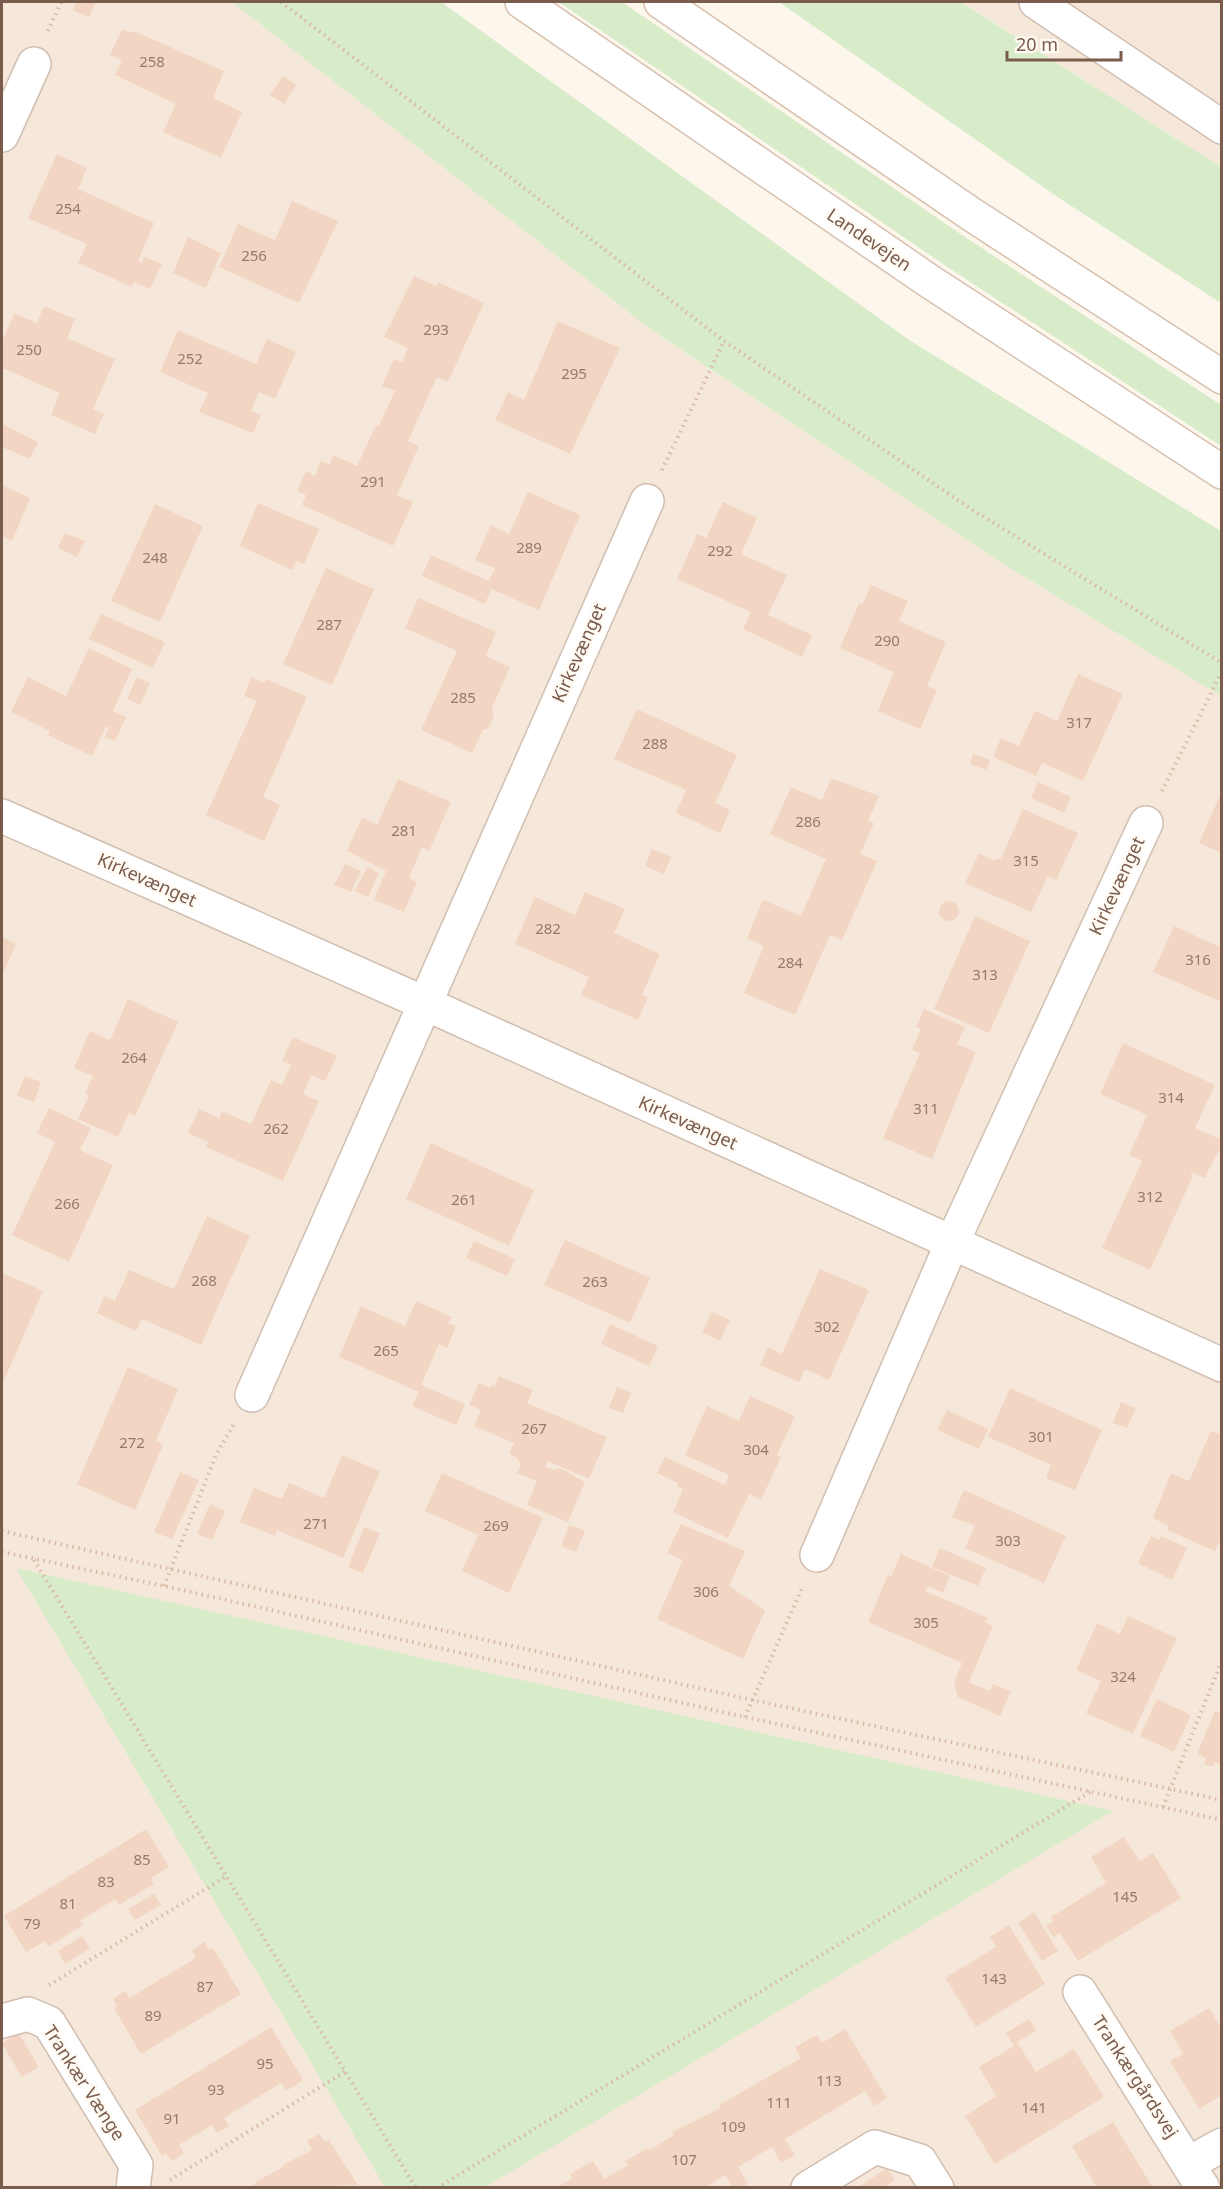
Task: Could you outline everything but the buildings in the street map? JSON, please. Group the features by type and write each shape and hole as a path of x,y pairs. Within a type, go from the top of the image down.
{"street":[{"name":"Landevejen","path":"522,2 929,281 1221,472"},
{"path":"661,2 971,213 1221,377"},
{"path":"1036,2 1221,127"},
{"path":"2,135 34,64"},
{"name":"Kirkevænget","path":"252,1395 647,501"},
{"name":"Kirkevænget","path":"2,816 424,1003 1221,1365"},
{"name":"Kirkevænget","path":"817,1554 952,1243 1146,823"},
{"name":"Trankærgårdsvej","path":"1080,1992 1197,2175 1221,2145"},
{"name":"Trankær Vænge","path":"15,2017 49,2023 136,2165 134,2185"},
{"path":"808,2187 875,2147 921,2161 937,2187"}],"path":[{"path":"281,2 724,340 971,509 1221,663"},
{"path":"647,501 724,340"},
{"path":"1146,823 1221,671"},
{"path":"164,1586 217,1453 252,1395"},
{"path":"2,1531 752,1700 1221,1800"},
{"path":"2,1552 1221,1820"},
{"path":"745,1717 817,1554"},
{"path":"33,1559 416,2187"},
{"path":"1163,1807 1221,1660"},
{"path":"437,2187 1091,1791"},
{"path":"15,2017 44,1988 227,1876"},
{"path":"134,2185 162,2186 346,2072"}],"shaded area":[{"path":"2,2 232,2 650,329 1000,562 1221,696 1221,2187 2,2188"},
{"path":"962,2 1221,2 1221,167"}],"green space":[{"path":"232,2 441,2 909,340 1221,531 1221,696 1000,562 650,329"},
{"path":"559,2 622,2 962,235 1221,405 1221,446 946,266"},
{"path":"779,2 961,2 1221,167 1221,303 1059,198"},
{"path":"16,1568 1113,1811 485,2187 385,2187"}]}
